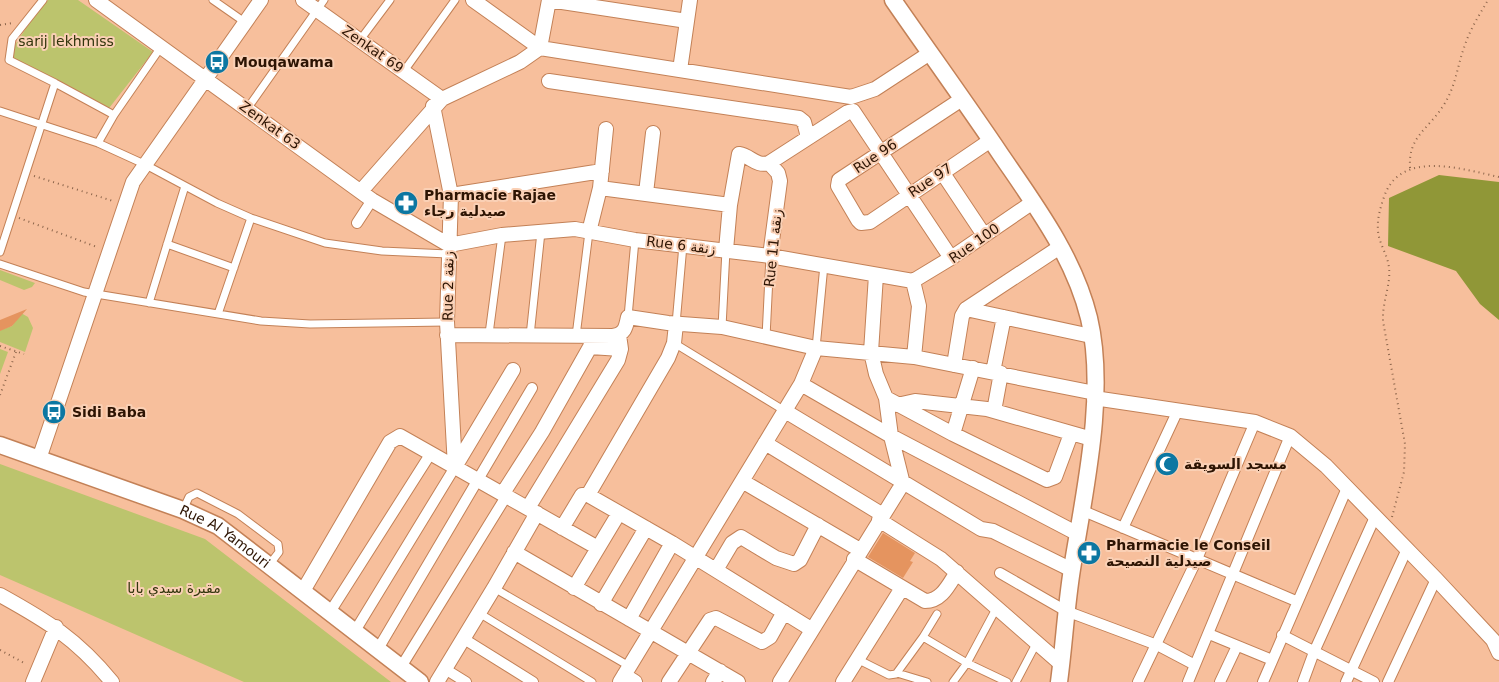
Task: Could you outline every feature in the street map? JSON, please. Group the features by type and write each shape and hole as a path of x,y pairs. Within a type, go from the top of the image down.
{"street":[{"name":"Zenkat 63","path":"96,0 367,196 449,249"},
{"path":"39,459 111,252 133,182 261,0"},
{"name":"Zenkat 69","path":"303,0 320,5 360,40 404,71 438,102"},
{"path":"473,0 540,48 851,97 875,89 930,53"},
{"path":"357,223 367,196 438,102 520,62 540,48 549,0 687,21"},
{"path":"680,70 690,0"},
{"path":"893,0 1033,202 1060,247 1081,293 1089,318 1094,395 1092,440 1066,611 1058,682"},
{"path":"549,81 799,118 804,122 808,137"},
{"name":"Rue 96","path":"870,222 861,223 858,220 838,183 839,180 962,99"},
{"name":"Rue 2 زنقة","path":"438,102 451,194 447,329 455,467"},
{"path":"726,250 730,205 739,154 763,165 769,163 848,112 853,111 951,258"},
{"path":"589,232 600,188 606,129"},
{"path":"646,193 654,133"},
{"name":"Rue 97","path":"870,222 991,140"},
{"name":"Rue 11 زنقة","path":"769,163 778,173 780,180 770,256"},
{"path":"451,194 602,172"},
{"path":"942,172 984,235"},
{"path":"600,188 730,205"},
{"name":"Rue 100","path":"913,281 951,258 1033,202"},
{"name":"Rue 6 زنقة","path":"449,249 502,235 541,230 574,229 635,240 770,256 913,281"},
{"path":"954,365 962,316 966,310 1060,247"},
{"path":"780,682 811,629 900,488 902,480 891,436 892,402 876,374 871,352 876,275"},
{"path":"913,281 919,306 914,357"},
{"path":"966,310 1091,336"},
{"path":"437,682 480,613 514,552 533,510 618,360 620,342 628,317 676,324 722,327 816,348 914,357 997,372 1094,395 1255,422 1290,436 1326,466 1493,640 1499,653"},
{"path":"994,411 1004,317"},
{"path":"588,495 655,382 674,343 676,324"},
{"path":"447,329 489,334 576,337 591,342 620,342"},
{"path":"401,667 542,432 591,342"},
{"path":"627,676 651,631 801,384 816,348"},
{"path":"953,434 974,368"},
{"path":"355,631 513,370"},
{"path":"801,384 891,436 1078,534"},
{"path":"378,649 532,388"},
{"path":"892,402 915,401 994,411 1092,440"},
{"path":"892,402 1047,480 1055,477 1072,434"},
{"path":"1123,528 1178,410"},
{"path":"785,411 981,529 993,532 1072,570"},
{"path":"1138,682 1197,559 1255,422"},
{"path":"1188,682 1290,436"},
{"path":"303,591 390,442 397,437 404,437 598,548"},
{"path":"765,443 941,559 1061,664"},
{"name":"Rue Al Yamouri","path":"0,445 183,510 226,530 420,682"},
{"path":"330,612 431,453"},
{"path":"742,481 818,525 902,588 920,599 931,601 940,596 957,572"},
{"path":"1263,682 1296,601 1347,488"},
{"path":"562,528 582,495 588,495 696,557 811,629"},
{"path":"1081,510 1296,601"},
{"path":"574,588 619,513"},
{"path":"1303,682 1314,652 1375,517"},
{"path":"716,570 732,543 741,537 776,558 794,564 800,560 818,525"},
{"path":"601,604 646,528"},
{"path":"630,619 672,543"},
{"path":"1346,682 1407,549"},
{"path":"514,552 601,604 688,652 717,676 738,682"},
{"path":"1000,574 1066,611 1157,645 1195,665"},
{"path":"1388,682 1436,579"},
{"path":"843,682 902,588"},
{"path":"0,594 56,626 76,643 112,682"},
{"path":"669,682 705,626 713,618 762,642 770,637 784,612"},
{"path":"35,676 56,626"},
{"path":"1209,634 1272,660"},
{"path":"1282,635 1374,682"},
{"path":"464,639 533,682"},
{"path":"1220,682 1237,646"},
{"path":"445,669 466,682"}],"lane":[{"path":"42,0 12,39 9,60 114,115"},
{"path":"213,0 246,23"},
{"path":"360,40 390,0"},
{"path":"404,71 455,0"},
{"path":"247,108 320,5"},
{"path":"98,143 114,115 161,47"},
{"path":"0,252 55,83"},
{"path":"0,111 41,126 98,143 251,218 325,242 354,248 449,249"},
{"path":"148,303 185,186"},
{"path":"218,314 251,218"},
{"path":"530,336 541,230"},
{"path":"576,337 589,232"},
{"path":"489,334 502,235"},
{"path":"628,317 635,240"},
{"path":"167,244 234,268"},
{"path":"676,324 682,245"},
{"path":"722,327 726,250"},
{"name":"Rue 11 زنقة","path":"766,337 770,256"},
{"path":"0,264 84,292 218,314 310,324 447,329"},
{"path":"816,348 824,265"},
{"path":"674,343 785,411"},
{"path":"183,510 190,497 197,493 238,514 278,544 279,552 269,565"},
{"path":"494,588 627,676"},
{"path":"953,682 967,663 997,607"},
{"path":"480,613 592,682"},
{"path":"897,673 937,614"},
{"path":"922,637 967,663 1007,682"},
{"path":"1016,682 1036,644"},
{"path":"857,659 889,675 897,673 927,682"}],"path":[{"path":"1410,168 1411,149 1421,132 1442,108 1453,89 1465,43 1488,0"},
{"path":"1388,530 1402,481 1406,459 1402,425 1383,321 1383,301 1389,270 1378,238 1378,219 1385,193 1396,177 1410,168 1428,166 1499,177"},
{"path":"25,173 126,205"},
{"path":"12,215 111,252"},
{"path":"0,346 24,354"},
{"path":"0,395 16,352"},
{"path":"0,650 35,676"}],"green space":[{"name":"sarij lekhmiss","path":"48,0 78,0 153,52 106,112 12,64 15,45 36,13"},
{"path":"1439,175 1499,182 1499,320 1480,304 1456,271 1388,246 1389,198"},
{"path":"0,270 35,283 32,287 24,290 0,280"},
{"path":"21,313 28,317 33,328 25,352 0,342 0,330 12,326"},
{"path":"0,349 8,352 0,374"},
{"name":"مقبرة سيدي بابا","path":"0,464 205,539 391,682 244,682 0,575"}],"building":[{"path":"27,309 12,326 0,331 0,320"},
{"path":"883,533 915,553 910,561 913,562 903,578 868,557"}],"place":[{"name":"Mouqawama","path":"217,62"},
{"name":"Pharmacie Rajae صيدلية رجاء","path":"406,203"},
{"name":"Sidi Baba","path":"54,412"},
{"name":"مسجد السويقة","path":"1167,464"},
{"name":"Pharmacie le Conseil صيدلية النصيحة","path":"1089,553"}]}
